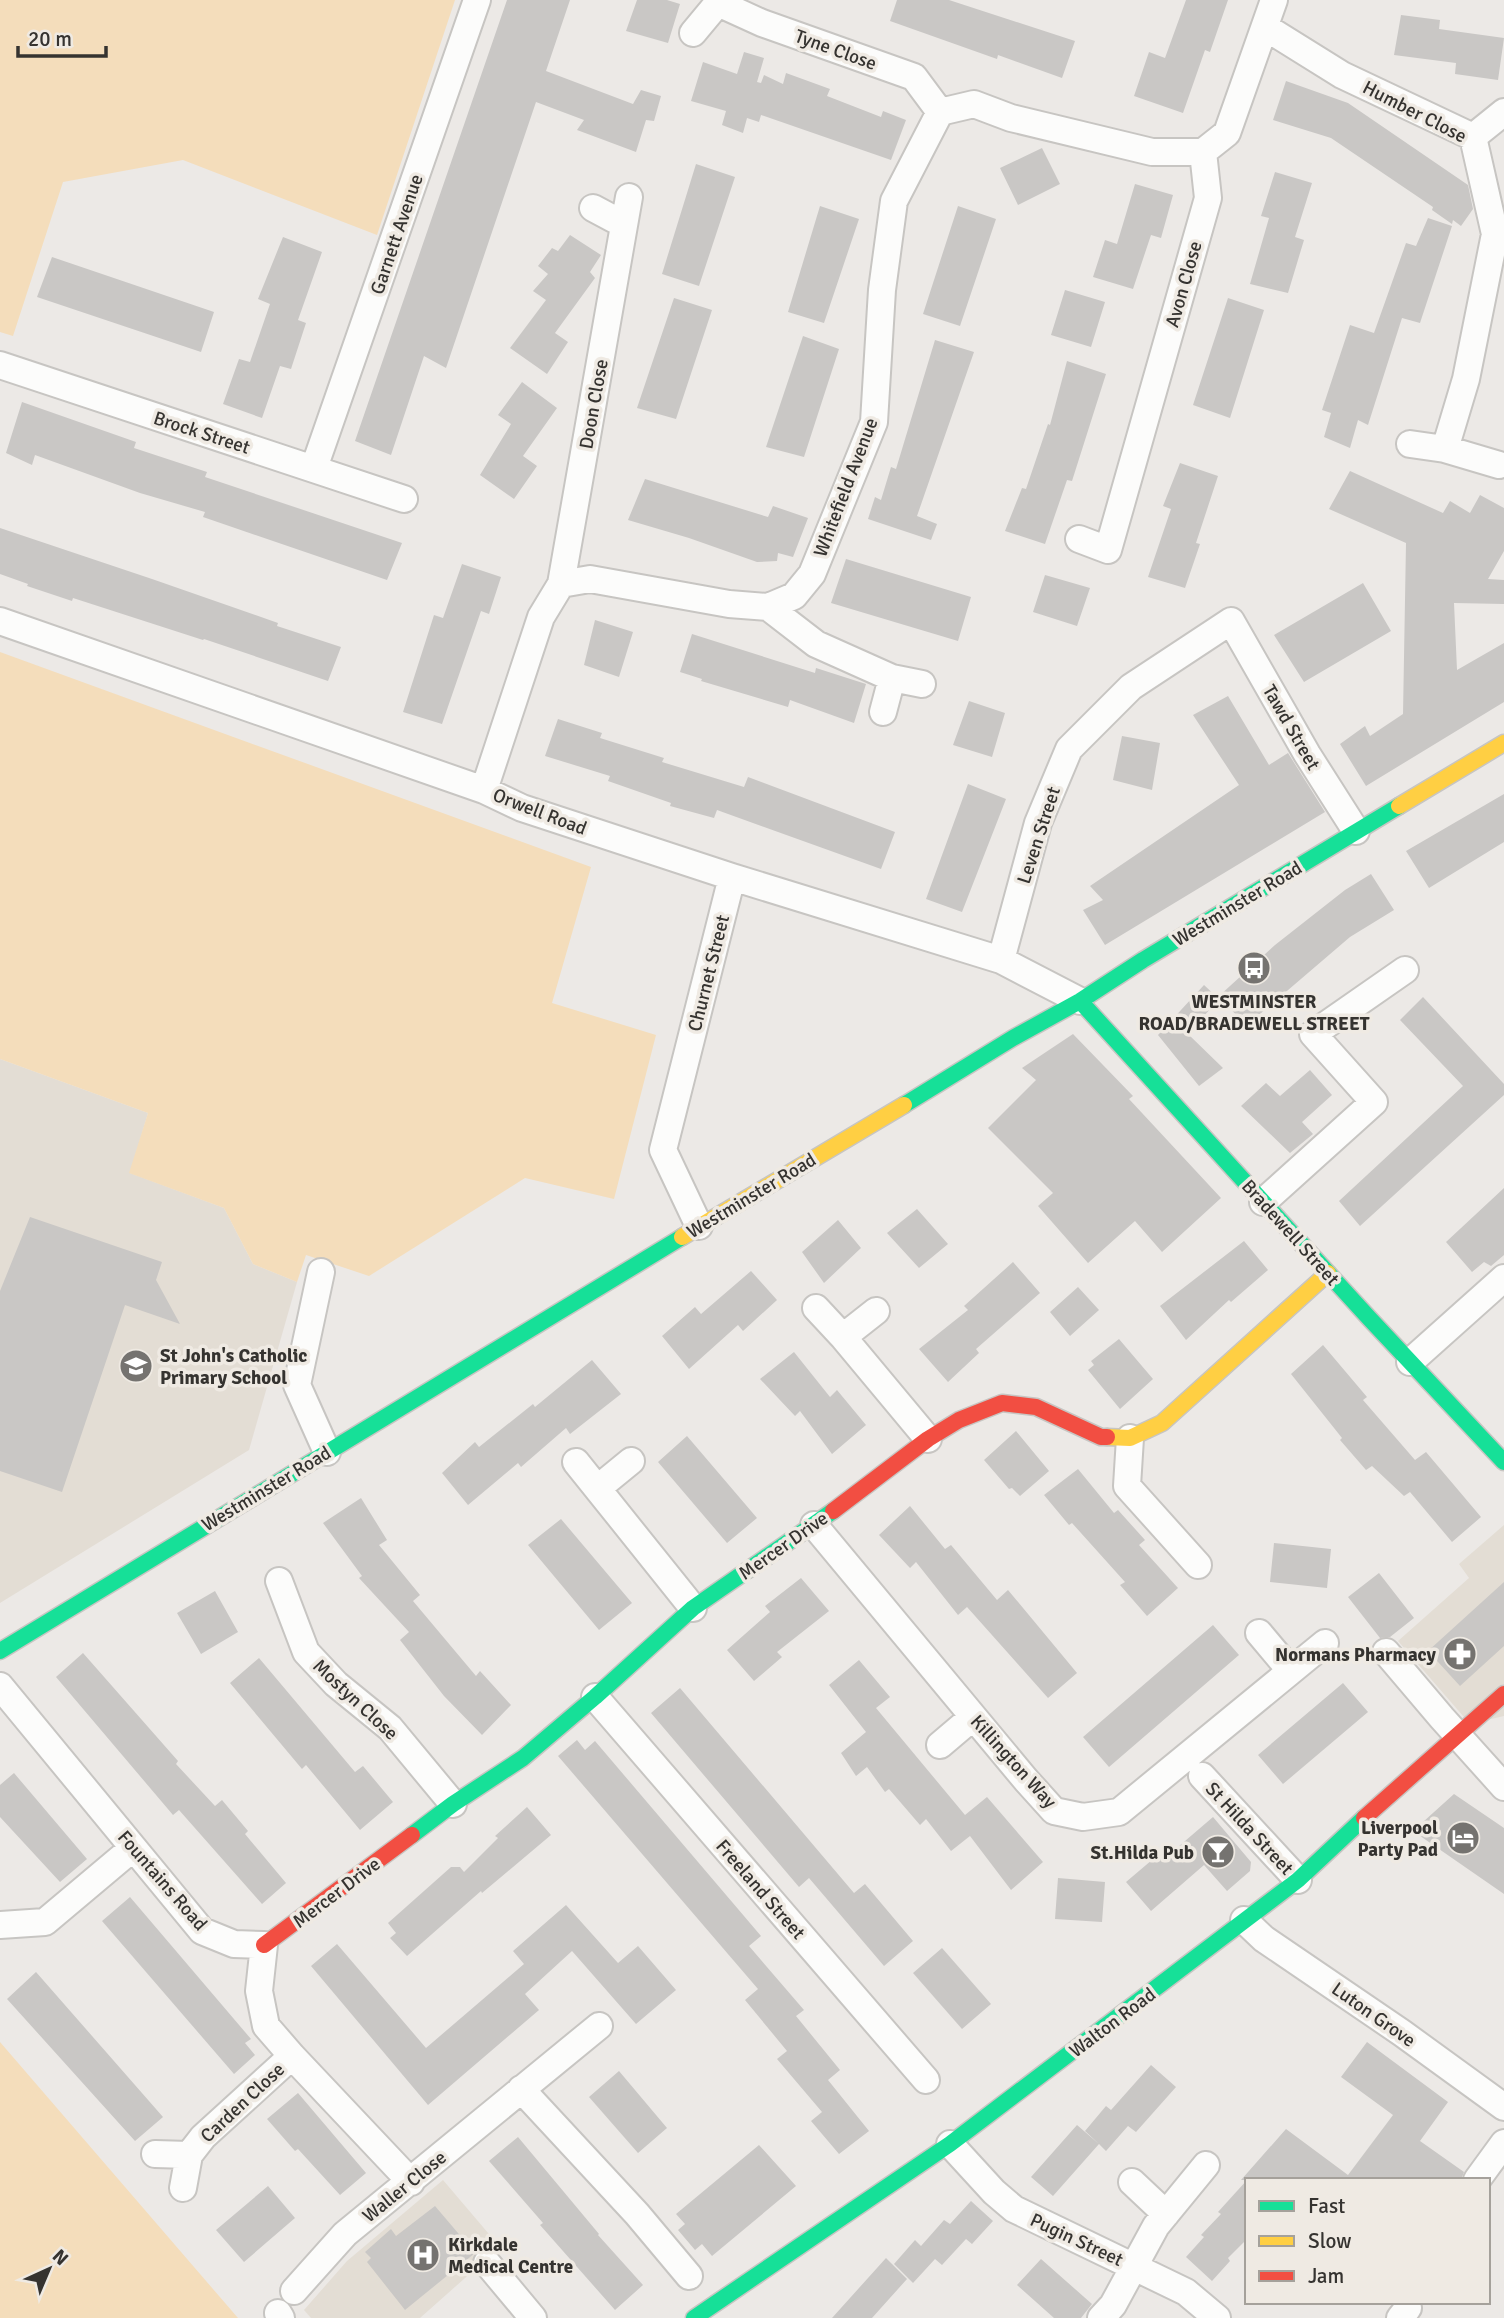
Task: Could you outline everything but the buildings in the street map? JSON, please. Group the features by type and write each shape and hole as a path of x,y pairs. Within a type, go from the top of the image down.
{"main road":[{"name":"Westminster Road","path":"0,1651 699,1226 1013,1038 1080,1001 1143,960 1504,743"},
{"name":"Bradewell Street","path":"1080,1001 1504,1462"},
{"path":"1130,1438 1163,1423 1328,1273"},
{"name":"Mercer Drive","path":"264,1945 453,1804 523,1758 694,1608 814,1525 928,1439 960,1420 1002,1403 1035,1408 1101,1437 1130,1438"},
{"name":"Walton Road","path":"694,2318 950,2144 1171,1978 1298,1880 1504,1694"}],"street":[{"name":"Garnett Avenue","path":"314,468 477,0"},
{"path":"940,111 974,104 1011,118 1152,152 1203,152 1227,133 1274,0"},
{"name":"Tyne Close","path":"693,33 719,2 762,23 914,77 940,111"},
{"name":"Humber Close","path":"1265,27 1342,75 1473,137 1499,235 1466,379 1446,449"},
{"name":"Whitefield Avenue","path":"768,607 794,596 812,573 874,422 882,290 894,201 940,111"},
{"path":"1473,137 1504,112"},
{"name":"Avon Close","path":"1079,538 1108,550 1208,198 1203,152"},
{"name":"Doon Close","path":"561,584 629,197"},
{"path":"593,208 623,223"},
{"name":"Brock Street","path":"0,365 404,499"},
{"path":"1410,444 1446,449 1499,465"},
{"path":"484,790 541,617 561,584 590,579 729,604 768,607 816,644 892,678 922,684"},
{"name":"Orwell Road","path":"0,621 484,790 522,808 732,877 1001,960 1080,1001"},
{"name":"Tawd Street","path":"1231,621 1307,754 1356,831"},
{"name":"Leven Street","path":"1001,960 1038,822 1069,749 1132,687 1231,621"},
{"path":"883,712 892,678"},
{"name":"Churnet Street","path":"699,1226 663,1150 732,877"},
{"path":"1263,1202 1374,1102 1314,1034 1405,970"},
{"path":"321,1272 297,1385 327,1452"},
{"path":"1410,1362 1504,1278"},
{"path":"816,1308 928,1439"},
{"path":"843,1337 876,1311"},
{"path":"1130,1438 1127,1486 1198,1565"},
{"path":"598,1489 631,1461"},
{"path":"576,1462 694,1608"},
{"name":"Killington Way","path":"814,1525 1054,1811 1083,1817 1119,1812 1325,1643"},
{"name":"Mostyn Close","path":"279,1581 306,1652 335,1684 390,1728 453,1804"},
{"path":"1259,1633 1290,1670"},
{"path":"1387,1652 1457,1736 1504,1787"},
{"name":"Fountains Road","path":"0,1686 202,1931 234,1944 264,1945"},
{"name":"Freeland Street","path":"595,1697 926,2080"},
{"path":"940,1745 973,1717"},
{"name":"St Hilda Street","path":"1202,1776 1298,1880"},
{"path":"0,1925 45,1922 133,1848"},
{"name":"Luton Grove","path":"1244,1920 1264,1939 1402,2033 1504,2108"},
{"path":"264,1945 259,1991 266,2026 411,2182"},
{"name":"Waller Close","path":"294,2291 345,2234 599,2026"},
{"name":"Carden Close","path":"183,2188 189,2154 203,2137 292,2056"},
{"path":"521,2089 637,2214 689,2276"},
{"path":"1478,2178 1504,2143"},
{"name":"Pugin Street","path":"950,2144 994,2192 1014,2209 1186,2292 1217,2318"},
{"path":"155,2154 189,2154"},
{"path":"1101,2318 1113,2305 1156,2226 1206,2165"},
{"path":"1132,2182 1166,2214"},
{"path":"487,2263 533,2318"}],"shaded area":[{"path":"0,0 455,0 377,235 183,160 63,182 13,336 0,332"},
{"path":"0,652 591,867 552,1003 656,1035 614,1199 525,1178 369,1276 306,1255 297,1282 253,1264 224,1208 129,1173 148,1113 0,1059"},
{"name":"St John's Catholic Primary School","path":"0,1059 148,1113 130,1173 224,1208 253,1264 297,1282 249,1450 0,1603"},
{"path":"1504,1525 1504,1716 1470,1724 1398,1641 1469,1578 1459,1564"},
{"path":"0,2042 238,2318 0,2318"},
{"name":"Kirkdale Medical Centre","path":"443,2180 500,2247 420,2318 311,2318 304,2310 347,2261"}],"traffic: fast":[{"path":"904,1105 1399,806"},
{"path":"1080,1001 1504,1462"},
{"path":"0,1651 682,1237"},
{"path":"412,1835 453,1804 523,1758 693,1608 833,1511"},
{"path":"694,2318 950,2144 1298,1880 1364,1818"}],"traffic: slow":[{"path":"1399,806 1504,743"},
{"path":"682,1237 904,1105"},
{"path":"1107,1437 1130,1438 1162,1423 1328,1273"}],"traffic: jam":[{"path":"833,1511 928,1439 959,1420 1002,1403 1036,1407 1101,1437 1107,1437"},
{"path":"1364,1818 1504,1694"},
{"path":"264,1945 412,1835"}],"place":[{"name":"WESTMINSTER ROAD/BRADEWELL STREET","path":"1254,968"},
{"name":"St John's Catholic Primary School","path":"136,1366"},
{"name":"Normans Pharmacy","path":"1460,1654"},
{"name":"Liverpool Party Pad","path":"1463,1838"},
{"name":"St.Hilda Pub","path":"1218,1852"},
{"name":"Kirkdale Medical Centre","path":"423,2255"}]}
